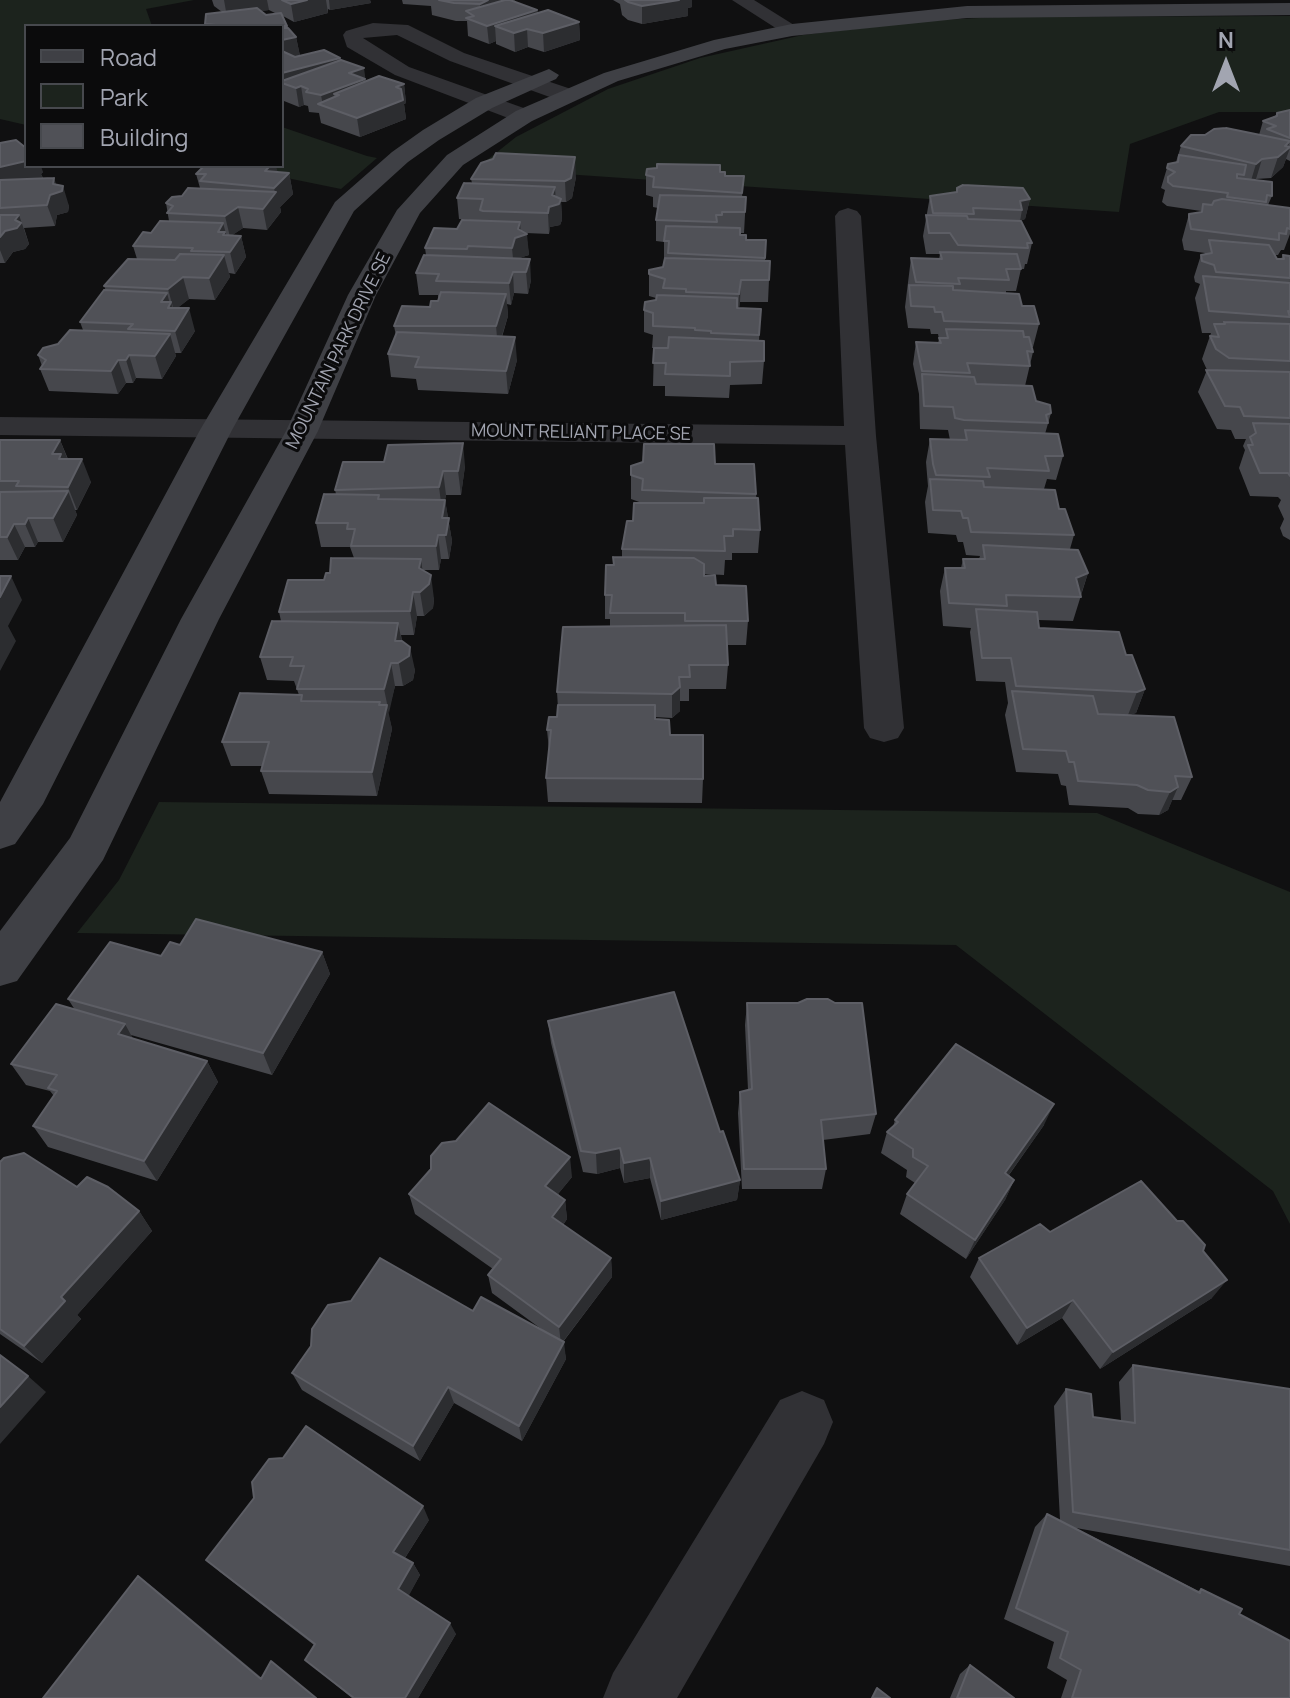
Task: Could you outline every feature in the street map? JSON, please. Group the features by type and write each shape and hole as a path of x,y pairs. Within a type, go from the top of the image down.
{"street":[{"path":"741,0 781,23"},
{"name":"MOUNTAIN PARK DRIVE SE","path":"0,833 22,804 216,430 344,207 400,157 484,103 528,83 644,45 939,0"},
{"name":"MOUNTAIN PARK DRIVE SE","path":"0,967 87,848 200,619 302,431 362,295 409,210 455,160 524,116 566,95 655,62 781,23 981,11 1284,6"},
{"path":"524,116 402,71 354,43 353,35 373,29 401,29 457,57 566,95"},
{"path":"848,216 860,436 884,728"},
{"name":"MOUNT RELIANT PLACE SE","path":"0,426 860,436"},
{"path":"638,1698 802,1422"}],"green space":[{"path":"0,0 194,0 146,9 151,24 24,24 24,125 0,119"},
{"path":"1290,16 1290,112 1219,112 1130,144 1119,212 477,168 516,137 608,89 700,58 803,35 923,21 997,17"},
{"path":"284,128 377,158 341,189 238,168 284,168"},
{"path":"159,802 1097,813 1290,892 1290,1224 1273,1191 956,945 77,933 119,880"}],"building":[{"path":"282,0 307,0 291,4"},
{"path":"439,0 488,0 480,4"},
{"path":"505,0 537,10 487,26 466,18 474,16 466,11"},
{"path":"625,0 679,0 642,6"},
{"path":"257,8 266,15 281,13 287,26 205,24 206,14"},
{"path":"548,10 579,22 543,33 527,29 514,33 495,26"},
{"path":"284,28 288,28 296,37 284,40"},
{"path":"324,50 340,58 284,72 284,52 295,57"},
{"path":"341,60 364,68 349,73 365,79 321,95 306,92 308,89 301,86 296,88 284,84 284,80"},
{"path":"379,76 404,84 396,87 401,89 403,100 357,118 318,104 339,95 334,94"},
{"path":"1290,110 1290,138 1267,129 1276,126 1263,121"},
{"path":"1226,128 1290,141 1285,146 1290,147 1278,157 1262,159 1256,164 1181,146 1191,135 1205,135 1214,129"},
{"path":"16,140 24,146 24,161 0,167 0,143"},
{"path":"496,153 575,157 571,178 565,181 471,179 481,163 493,159"},
{"path":"1179,155 1246,165 1244,175 1237,174 1237,178 1272,182 1272,196 1267,195 1266,202 1227,197 1228,193 1173,186 1168,182 1168,177 1175,172 1167,168 1168,164 1178,162"},
{"path":"657,164 720,165 720,172 725,172 725,176 744,176 742,193 653,187 654,177 646,175 647,169 657,168"},
{"path":"202,168 268,168 265,171 289,173 274,188 200,181 206,174 196,174"},
{"path":"54,178 53,184 63,186 62,191 50,195 47,205 0,208 0,180"},
{"path":"464,183 555,187 552,195 561,199 559,204 549,207 548,213 483,211 480,210 483,199 457,198"},
{"path":"963,185 1023,188 1030,199 1020,201 1022,210 973,208 974,214 933,213 930,196 957,192 957,188"},
{"path":"188,188 276,192 263,209 238,207 225,216 167,213 173,206 166,203 172,197 182,196"},
{"path":"660,195 746,197 745,212 722,212 722,215 716,215 717,222 656,220"},
{"path":"1222,199 1290,208 1290,229 1287,228 1286,234 1279,233 1279,240 1191,229 1189,214 1202,212 1203,204 1212,205 1214,201"},
{"path":"0,215 19,215 15,220 21,223 0,237"},
{"path":"926,215 1021,221 1032,243 1027,243 1028,248 958,245 950,233 929,233"},
{"path":"462,220 520,222 518,229 527,234 515,238 512,248 425,248 434,228 457,229"},
{"path":"160,221 223,223 218,232 241,236 230,252 133,246 143,232 151,233"},
{"path":"666,226 740,228 740,235 746,235 746,240 766,240 765,258 668,253 669,241 664,241"},
{"path":"1209,240 1269,245 1277,259 1284,259 1283,255 1290,256 1290,278 1216,272 1214,265 1202,261 1201,255 1212,253"},
{"path":"940,252 1017,254 1021,269 1006,269 1009,280 958,278 960,284 916,282 911,258 942,259"},
{"path":"180,254 224,255 209,278 183,277 168,289 104,286 128,259 175,260"},
{"path":"424,255 530,259 526,272 513,272 509,283 436,281 439,274 416,273"},
{"path":"665,258 770,261 769,280 741,280 739,294 663,288 665,279 649,274 649,270 663,267"},
{"path":"1203,276 1290,283 1290,317 1209,311"},
{"path":"909,285 953,286 953,290 1019,294 1022,306 1034,306 1039,324 944,321 942,312 935,312 934,307 911,306"},
{"path":"104,290 167,293 161,302 171,302 168,308 189,308 175,331 128,329 133,324 80,322"},
{"path":"441,292 506,294 496,326 394,326 402,306 430,307 431,301 438,301"},
{"path":"657,295 737,298 737,308 761,309 759,335 653,326 653,313 644,310 645,302 656,300"},
{"path":"1214,324 1290,324 1290,361 1229,358 1216,349 1210,336 1219,337"},
{"path":"946,329 1023,331 1024,337 1029,337 1033,352 1027,351 1030,366 967,363 970,373 922,371 916,342 941,343 939,338 948,338"},
{"path":"70,330 170,334 155,356 129,355 126,360 118,360 111,371 40,369 46,360 38,355 43,348 58,344"},
{"path":"397,332 515,337 506,371 415,367 419,357 388,354"},
{"path":"669,337 764,341 764,361 730,362 730,376 665,374 666,363 653,363 654,348 668,348"},
{"path":"1206,370 1290,372 1290,418 1244,416 1240,407 1225,406"},
{"path":"922,374 974,377 976,384 1032,386 1036,401 1050,405 1051,413 1046,415 1048,423 964,420 955,418 953,407 924,406"},
{"path":"1253,423 1290,424 1290,476 1288,473 1260,473 1248,445 1253,445 1250,437 1256,433"},
{"path":"965,430 1058,434 1063,456 1045,456 1049,471 987,468 990,477 936,475 930,439 967,440"},
{"path":"0,440 60,440 52,454 61,454 59,459 82,459 68,487 16,486 19,481 0,481"},
{"path":"463,443 458,471 443,471 439,487 335,490 343,462 384,462 388,445"},
{"path":"644,444 714,444 715,464 754,464 756,494 642,490 643,479 631,475 631,466 643,462"},
{"path":"930,479 983,481 984,487 1055,490 1059,509 1065,509 1074,535 971,532 968,518 963,518 961,511 933,510"},
{"path":"68,491 53,518 28,518 25,524 14,524 7,537 0,537 0,492"},
{"path":"324,494 445,500 442,518 449,518 446,535 438,535 436,546 351,546 355,529 347,529 348,523 316,523"},
{"path":"704,498 758,498 760,530 733,529 733,536 724,536 725,551 622,549 627,521 633,521 634,503 704,503"},
{"path":"983,545 1078,550 1088,573 1076,578 1081,597 1006,595 1007,606 949,603 945,568 965,568 963,559 985,559"},
{"path":"613,557 694,558 704,564 704,576 715,575 716,585 746,586 748,621 685,621 685,613 610,613 612,595 605,595 606,565 614,565"},
{"path":"331,558 421,559 419,568 431,575 429,584 420,592 413,592 410,611 279,612 288,580 324,580 326,573 330,573"},
{"path":"0,576 11,576 0,597"},
{"path":"976,609 1037,612 1039,628 1119,632 1126,655 1132,655 1145,689 1137,692 1016,686 1011,658 982,658"},
{"path":"272,621 398,623 395,641 402,641 410,647 409,656 398,663 391,663 384,689 297,689 304,666 290,666 293,657 260,657"},
{"path":"726,625 728,665 689,665 690,677 679,677 680,687 672,694 557,692 563,627"},
{"path":"1012,691 1093,696 1098,714 1174,717 1192,777 1175,776 1178,787 1170,792 1148,790 1137,785 1078,781 1074,762 1069,762 1066,751 1023,749"},
{"path":"240,693 302,695 301,701 380,702 379,705 387,705 372,772 261,771 269,742 222,742"},
{"path":"558,705 655,705 655,719 669,720 670,735 703,735 703,779 546,778 551,730 547,730 549,717 557,717"},
{"path":"196,919 322,952 263,1053 68,999 110,942 161,956 170,942 180,945"},
{"path":"674,992 720,1132 723,1131 740,1180 661,1201 650,1158 624,1163 620,1148 596,1153 581,1151 548,1021"},
{"path":"807,999 862,1003 876,1114 821,1120 826,1169 744,1169 740,1092 752,1089 747,1003 798,1003"},
{"path":"56,1004 125,1024 118,1034 207,1061 144,1161 33,1126 57,1091 48,1088 57,1075 11,1064"},
{"path":"956,1044 1054,1104 1005,1173 1014,1180 975,1240 907,1194 928,1166 913,1157 913,1149 887,1132 898,1122 895,1120"},
{"path":"489,1103 570,1157 545,1186 565,1200 552,1217 611,1258 559,1327 488,1275 501,1259 409,1194 431,1169 431,1156 442,1143 456,1141"},
{"path":"24,1153 77,1187 87,1177 108,1187 139,1211 61,1297 65,1301 24,1346 0,1329 0,1162"},
{"path":"1141,1181 1177,1221 1183,1221 1205,1245 1203,1251 1227,1280 1113,1352 1073,1300 1027,1328 979,1258 1040,1224 1050,1232"},
{"path":"380,1258 473,1311 481,1297 564,1342 519,1426 448,1387 413,1446 292,1373 311,1346 312,1329 328,1305 351,1301"},
{"path":"0,1355 28,1376 0,1407"},
{"path":"1133,1365 1290,1389 1290,1550 1073,1512 1066,1389 1091,1394 1093,1417 1135,1423"},
{"path":"306,1426 423,1506 393,1552 413,1563 398,1589 450,1623 405,1698 354,1698 305,1660 315,1644 206,1560 254,1498 252,1482 269,1459 283,1458"},
{"path":"1047,1514 1200,1593 1201,1589 1242,1609 1239,1614 1290,1641 1290,1698 1072,1698 1081,1670 1060,1658 1068,1632 1016,1608"},
{"path":"138,1576 261,1679 271,1661 316,1698 43,1698"},
{"path":"970,1665 1014,1698 957,1698"},
{"path":"877,1688 890,1698 872,1698"}]}
